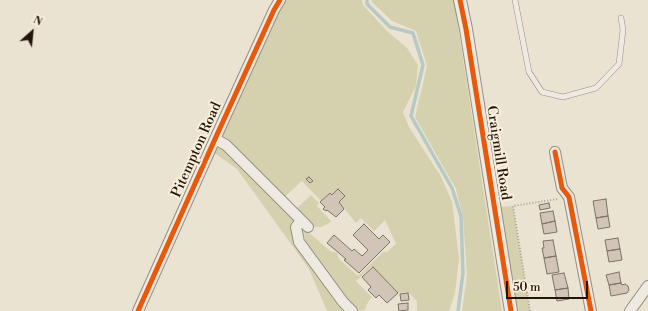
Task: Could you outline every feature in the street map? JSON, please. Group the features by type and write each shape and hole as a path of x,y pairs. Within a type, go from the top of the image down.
{"street":[{"name":"Pitempton Road","path":"138,311 215,139 280,0"},
{"name":"Craigmill Road","path":"460,0 466,29 511,311"},
{"name":"Pitempton Road","path":"215,139 226,145 304,224 296,227 299,242 343,302 352,311"},
{"path":"555,152 562,188 569,197 591,311"},
{"path":"630,311 648,286"}],"lane":[{"path":"515,0 529,72 542,92 563,97 596,88 618,64 623,30 621,18"}],"path":[{"path":"530,311 513,206 569,197"}],"shaded area":[{"path":"285,0 362,0 363,5 387,31 407,48 418,65 416,86 403,112 409,127 440,175 452,201 459,258 455,293 449,311 417,311 417,301 408,292 398,293 372,266 356,281 372,297 365,310 357,311 345,299 306,245 304,232 306,230 330,251 337,253 339,259 358,276 384,251 386,253 396,244 385,220 374,231 361,218 356,223 339,202 345,196 338,189 332,195 329,193 321,201 302,181 282,199 223,136 224,128"},
{"path":"372,0 454,0 502,311 462,311 467,275 463,217 456,189 415,117 427,66 416,31 392,21 372,2"},
{"path":"217,148 223,148 295,221 292,226 347,311 327,311 309,269 237,169 213,152"},
{"path":"311,195 319,203 317,206 331,221 328,224 321,227 314,227 295,210"},
{"path":"513,206 530,311 516,311 501,207"}],"building":[{"path":"309,177 313,181 310,183 306,179"},
{"path":"338,189 345,196 339,202 344,209 336,217 327,210 326,211 323,209 325,207 320,202 330,193 332,195"},
{"path":"606,199 608,216 596,218 593,201"},
{"path":"549,203 550,208 540,210 539,205"},
{"path":"553,211 555,221 542,224 540,213"},
{"path":"608,216 610,227 598,229 596,218"},
{"path":"555,221 557,232 544,234 542,224"},
{"path":"364,224 379,239 383,235 390,242 359,273 344,260 346,259 327,243 334,235 352,251 354,249 362,256 368,250 353,235"},
{"path":"618,238 620,249 607,251 605,240"},
{"path":"553,240 556,256 544,258 542,248 544,248 543,241"},
{"path":"620,249 622,260 609,262 607,251"},
{"path":"556,256 559,272 547,274 544,258"},
{"path":"373,267 398,293 387,303 379,295 376,298 368,290 371,287 362,277"},
{"path":"619,272 621,283 609,285 606,275"},
{"path":"564,273 568,288 555,290 552,275"},
{"path":"621,283 622,285 625,284 628,286 629,290 627,293 611,296 609,285"},
{"path":"568,288 569,299 557,301 555,290"},
{"path":"408,293 409,300 401,301 400,294"},
{"path":"408,303 408,310 399,311 398,304"}],"waterway":[{"path":"367,0 367,4 390,27 413,33 423,65 411,116 452,188 461,216 463,273 458,311"}],"cycle path":[{"path":"138,311 215,139 280,0"},
{"path":"460,0 466,29 511,311"},
{"path":"555,152 562,188 569,197 591,311"}]}
